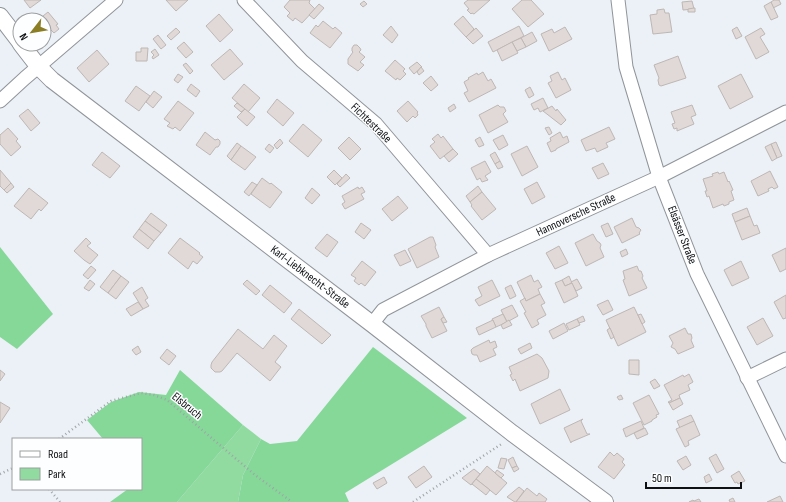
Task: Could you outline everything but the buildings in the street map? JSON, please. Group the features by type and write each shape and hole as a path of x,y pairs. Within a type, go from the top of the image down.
{"street":[{"path":"0,101 38,66 116,0"},
{"name":"Fichtestraße","path":"244,0 302,61 376,124 488,255"},
{"name":"Elsässer Straße","path":"618,0 626,67 659,177 697,274 786,456"},
{"name":"Karl-Liebknecht-Straße","path":"0,16 12,31"},
{"name":"Karl-Liebknecht-Straße","path":"28,52 38,66 52,80 372,324 512,433 605,502"},
{"name":"Hannoversche Straße","path":"372,324 383,310 488,255 659,177 786,112"},
{"path":"748,378 786,359"}],"path":[{"name":"Elsbruch","path":"60,438 111,401 141,394 154,395 167,400 255,475 292,502"},
{"path":"413,502 504,442 512,433"},
{"path":"0,474 12,468"},
{"path":"50,490 60,502"}],"green space":[{"path":"0,247 53,314 17,349 0,337"},
{"path":"373,347 467,418 345,493 349,502 238,502 243,475 261,439 270,444 297,441"},
{"path":"180,370 243,425 177,502 110,502 127,490 142,490 142,438 102,438 87,420 111,402 139,392 166,395"},
{"path":"243,425 261,439 243,475 238,502 177,502"}]}
